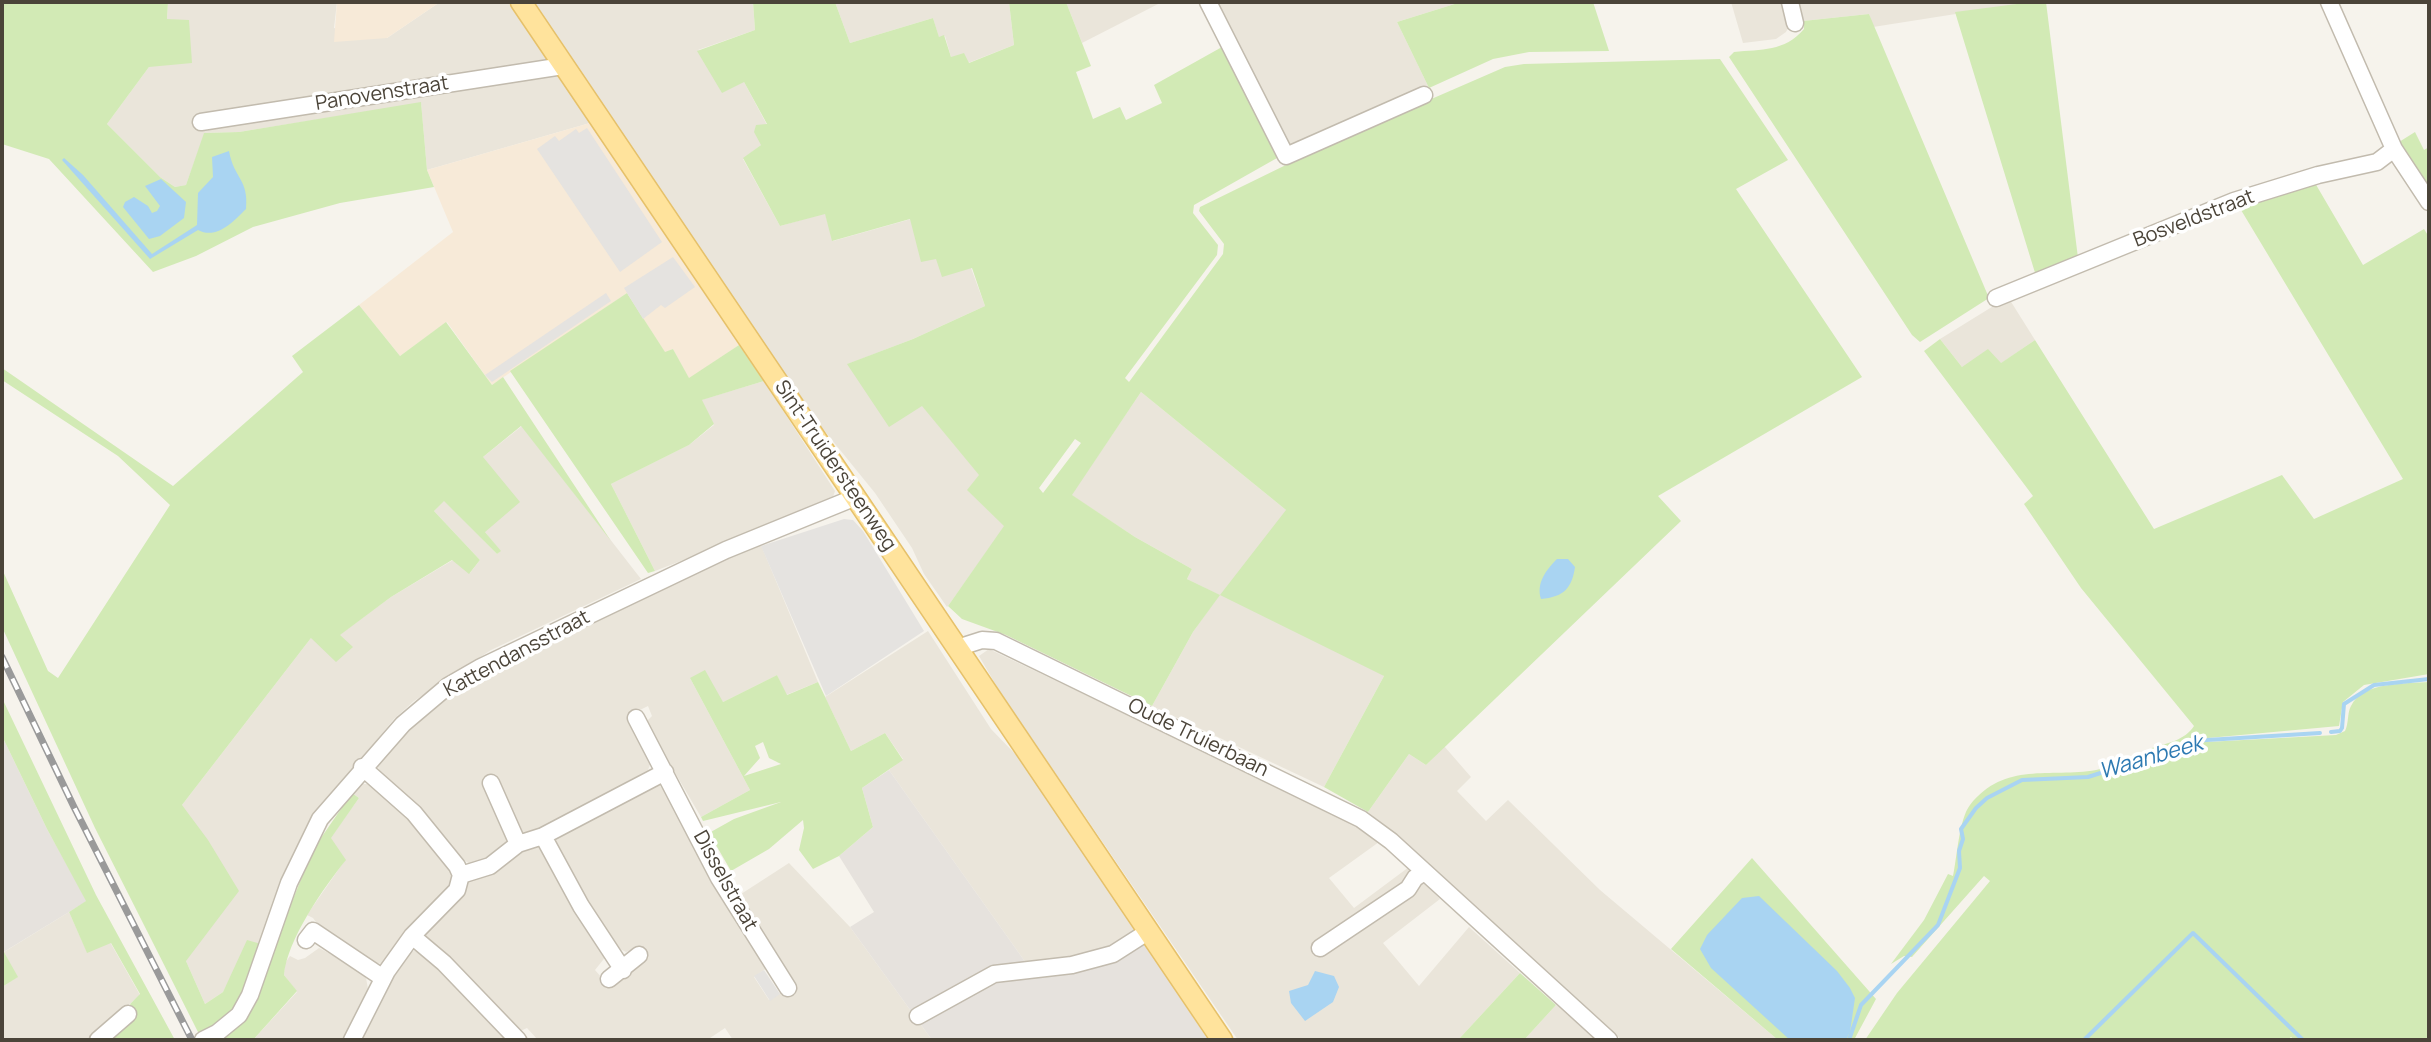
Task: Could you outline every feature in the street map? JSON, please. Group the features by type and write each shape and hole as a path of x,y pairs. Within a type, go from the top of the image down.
{"main road":[{"name":"Sint-Truidersteenweg","path":"521,2 1222,1040"}],"street":[{"path":"1208,2 1286,156 1424,95"},
{"path":"1790,2 1795,23"},
{"path":"2329,2 2394,149 2429,202"},
{"name":"Panovenstraat","path":"201,122 563,66"},
{"name":"Bosveldstraat","path":"1996,298 2234,201 2318,175 2377,162 2394,149"},
{"name":"Kattendansstraat","path":"210,1036 239,1015 250,995 289,883 320,819 362,767 414,714 448,686 481,667 726,550 856,497"},
{"name":"Oude Truierbaan","path":"957,648 982,640 996,641 1361,819 1391,841 1609,1040"},
{"name":"Disselstraat","path":"636,718 719,878 788,988"},
{"path":"362,767 414,813 461,875"},
{"path":"461,875 490,866 518,844 543,836 665,772"},
{"path":"491,783 518,844"},
{"path":"543,836 616,974 639,955"},
{"path":"1320,948 1408,889 1415,878 1424,872"},
{"path":"352,1040 383,978 412,936 457,890 461,875"},
{"path":"306,940 313,931 383,978"},
{"path":"918,1016 994,974 1072,965 1113,954 1149,931"},
{"path":"412,936 525,1039"},
{"path":"98,1040 128,1014"}],"shaded area":[{"path":"168,2 337,2 334,28 387,38 440,2 508,2 590,123 427,170 421,103 239,132 205,133 186,185 175,187 160,177 107,124 149,67 167,19"},
{"path":"337,2 440,2 387,38 334,42"},
{"path":"532,2 753,2 755,30 698,50 744,82 767,125 761,145 743,159 780,226 825,213 833,241 911,219 936,259 971,268 985,306 848,364 922,405 980,475 968,490 1005,526 947,607 875,493 810,413"},
{"path":"835,2 1009,2 1014,45 968,63 951,57 945,36 939,38 933,18 850,43"},
{"path":"1066,2 1162,2 1082,43"},
{"path":"1217,2 1461,2 1397,22 1429,88 1293,146 1284,140"},
{"path":"1731,2 1785,2 1789,26 1776,39 1743,43"},
{"path":"1797,2 2032,2 1873,27 1869,14 1803,21"},
{"path":"590,123 739,345 689,379 673,349 665,353 627,293 492,385 447,322 400,356 359,305 453,232 427,170"},
{"path":"587,128 662,242 620,272 537,149 555,136 559,141 576,129 579,133"},
{"path":"673,257 695,287 665,308 661,305 643,319 624,288"},
{"path":"606,293 611,301 492,382 485,375"},
{"path":"2008,297 2035,340 2000,364 1962,367 1940,339"},
{"path":"764,381 835,491 833,497 820,507 655,571 611,484 689,445 714,425 701,400"},
{"path":"1141,392 1286,510 1384,676 1324,787 1152,706 1193,632 1219,595 1187,579 1192,569 1135,537 1071,495"},
{"path":"522,426 641,579 491,650 414,701 394,719 319,811 261,944 235,970 223,992 205,1004 186,961 182,805 311,638 339,635 391,597 453,560 470,573 480,560 434,511 444,500 497,554 500,551 485,532 483,457"},
{"path":"844,519 853,520 863,531 924,631 826,696 761,546"},
{"path":"761,545 818,682 786,695 777,675 723,702 690,678 750,790 701,817 647,725 652,716 648,706 628,716 651,762 648,770 529,836 522,833 497,778 483,786 510,841 491,859 471,865 456,854 430,819 379,770 376,762 386,748 449,693 529,649 672,582"},
{"path":"928,631 991,729 1021,760 1136,929 1123,944 1105,952 1026,963 889,770 903,759 885,733 851,751 825,697"},
{"path":"989,649 1338,815 1379,842 1329,878 1354,908 1409,867 1440,899 1383,943 1419,986 1469,927 1520,973 1458,1040 1238,1040 1000,692 979,656"},
{"path":"2,736 47,829 87,901 2,953"},
{"path":"1444,746 1471,777 1457,791 1486,821 1508,800 1600,890 1778,1040 1622,1040 1411,847 1368,812 1409,754 1426,765"},
{"path":"889,770 1026,963 1105,952 1123,944 1136,929 1208,1040 932,1040 850,927 874,912 839,856 873,827 862,788"},
{"path":"369,784 402,809 453,870 452,884 381,964 321,929 307,915 345,860 330,838 359,798 352,793 354,787"},
{"path":"659,785 667,793 770,966 754,977 769,1000 795,984 738,896 789,863 850,927 932,1040 733,1040 725,1028 707,1040 538,1040 527,1028 518,1032 426,941 425,934 468,880 527,848 537,846 542,849 607,955 595,970 609,986 643,959 635,948 626,952 620,949 585,904 555,838 642,790"},
{"path":"69,912 87,952 110,942 140,995 88,1040 2,1040 2,987 17,977 4,952"},
{"path":"319,948 359,969 366,978 368,989 343,1040 253,1040 297,992 284,975 285,963 290,956 298,960"},
{"path":"408,953 423,953 472,1000 506,1040 357,1040 382,989"},
{"path":"764,970 780,994 770,1001 754,976"},
{"path":"1556,1005 1559,1007 1595,1040 1524,1040"}],"green space":[{"path":"2,2 168,2 167,19 189,20 192,63 149,67 107,124 160,177 175,187 186,185 204,133 239,132 421,102 427,170 434,187 340,203 253,227 196,256 153,272 49,159 2,144"},
{"path":"753,2 835,2 850,43 933,18 939,37 944,35 951,57 964,53 969,63 1014,45 1009,2 1066,2 1091,66 1076,72 1093,119 1120,107 1126,120 1162,103 1154,85 1222,47 1277,158 1194,205 1193,213 1218,245 1217,255 1125,378 1129,382 1223,254 1224,244 1199,211 1200,207 1337,140 1505,67 1720,59 1788,160 1736,189 1862,377 1658,496 1681,521 1426,765 1409,754 1368,812 1324,787 1384,676 1220,595 1193,632 1152,706 1006,635 962,619 948,606 1004,526 967,490 979,475 922,406 889,427 847,364 913,339 985,306 972,268 942,277 936,259 921,262 910,219 832,241 825,214 780,226 743,158 761,145 754,132 756,125 767,124 744,82 722,93 697,51 755,30","holes":["1141,392 1286,510 1220,595 1187,579 1192,569 1135,537 1072,495","1075,439 1081,443 1043,493 1039,488"]},
{"path":"1461,2 1593,2 1609,51 1529,52 1493,59 1429,88 1397,22"},
{"path":"2046,2 2078,258 2036,276 1955,12"},
{"path":"1869,14 1989,298 1920,342 1912,335 1729,57 1734,52 1772,48 1789,42 1804,29 1803,21"},
{"path":"2415,132 2424,150 2429,147 2429,194 2399,142"},
{"path":"2315,183 2363,265 2424,229 2429,237 2429,674 2364,685 2343,702 2339,726 2208,738 2207,742 2336,735 2345,731 2351,706 2365,692 2386,685 2429,682 2429,1040 2295,1040 2291,1037 2287,1040 1865,1040 1897,993 1990,881 1984,876 1912,957 1904,956 1891,964 1924,920 1948,874 1953,876 1963,819 1970,805 1984,791 2013,777 2096,770 2127,762 2152,748 2181,738 2194,726 2081,588 2024,504 2033,496 1924,351 1940,339 1962,367 1988,349 2001,363 2035,340 2154,529 2282,475 2314,519 2403,479 2238,205"},
{"path":"627,293 665,352 673,349 689,378 739,345 764,381 702,400 714,424 689,445 611,484 655,571 648,573 510,371"},
{"path":"359,305 400,356 446,322 492,385 503,377 611,541 521,426 483,457 520,502 485,532 501,551 497,554 444,501 434,511 480,560 469,574 452,560 391,597 340,635 353,647 336,662 311,638 182,805 239,891 186,961 205,1004 223,992 247,940 261,944 238,1003 226,1017 199,1034 95,828 2,627 2,569 48,671 58,678 170,505 118,456 2,380 2,368 173,486 303,372 292,356"},
{"path":"705,670 723,702 777,675 787,695 818,682 851,751 885,733 903,760 862,788 873,827 839,856 813,869 799,850 803,820 769,849 731,871 709,833 734,819 781,802 703,821 701,817 750,790 690,678","holes":["763,742 769,758 781,764 744,776 760,758 755,746"]},
{"path":"2,698 96,895 175,1040 106,1040 134,1017 130,1004 140,994 111,943 87,953 69,912 86,901 2,736"},
{"path":"352,793 359,798 331,838 346,860 308,914 287,961 284,975 297,991 253,1040 215,1040 246,1016 266,975 281,928 314,848"},
{"path":"1752,858 1876,999 1854,1040 1778,1040 1671,949"},
{"path":"2,953 18,977 2,987"},
{"path":"1520,973 1556,1005 1524,1040 1458,1040"}],"water":[{"path":"229,151 245,191 246,209 225,228 212,233 198,230 150,259 62,160 64,158 83,175 152,254 197,225 198,193 213,177 212,157"},
{"path":"161,179 186,202 184,218 160,236 149,239 123,207 134,197 148,206 152,213 157,211 160,206 145,186"},
{"path":"1557,559 1568,559 1575,567 1572,581 1561,594 1541,599 1543,577"},
{"path":"1759,896 1837,971 1850,988 1855,998 1846,1040 1790,1040 1711,968 1700,949 1707,935 1742,898"},
{"path":"1315,971 1334,976 1339,987 1333,1002 1305,1021 1291,1003 1289,991 1308,985"}],"waterway":[{"name":"Waanbeek","path":"2331,732 2342,728 2344,704 2374,685 2429,679"},
{"name":"Waanbeek","path":"1849,1040 1861,1005 1938,925 1960,868 1961,829 1987,798 2022,780 2088,777 2179,748 2191,741 2320,733"},
{"path":"2084,1040 2193,933 2303,1040"}],"railway":[{"path":"2,657 192,1040"}]}
